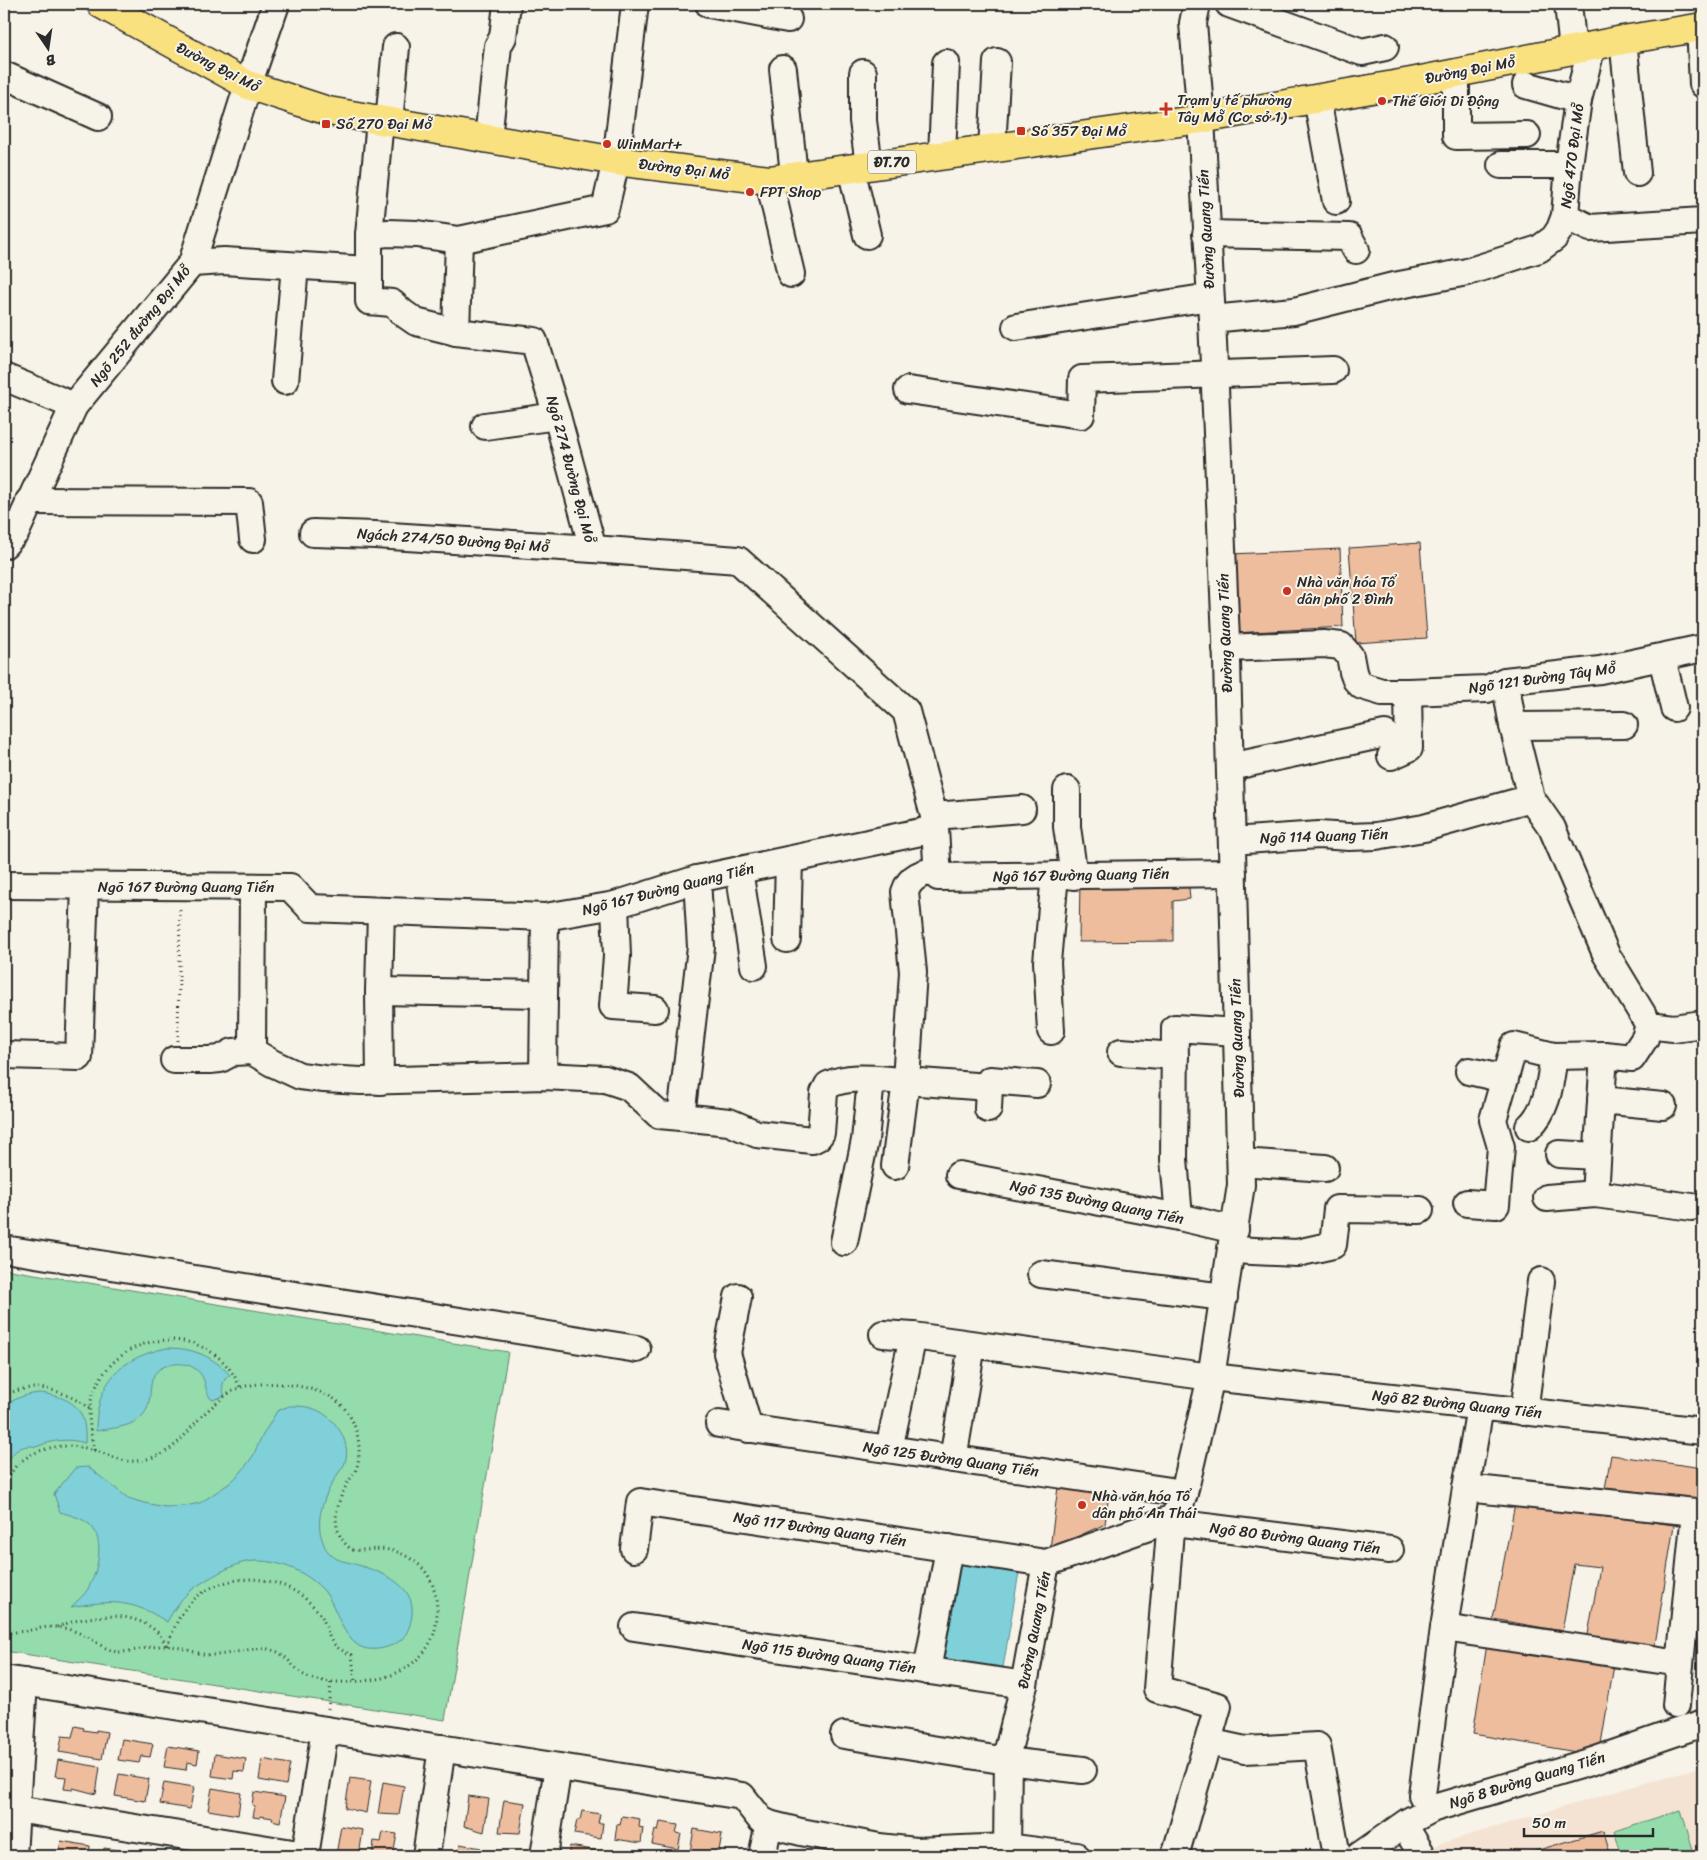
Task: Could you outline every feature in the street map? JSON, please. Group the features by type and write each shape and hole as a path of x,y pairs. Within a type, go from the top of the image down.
{"main road":[{"name":"Đường Đại Mỗ","path":"101,4 248,85 328,111 616,161 782,178 1201,119 1702,27"}],"street":[{"name":"Ngõ 252 đường Đại Mỗ","path":"4,545 16,532 74,406 192,263 248,85 276,4"},
{"path":"488,139 498,46 503,38 507,4"},
{"path":"370,235 388,233 417,234 458,240 605,209 616,161 635,4"},
{"path":"709,4 788,19"},
{"name":"Đường Quang Tiến","path":"1007,1852 1008,1750 1024,1685 1046,1563 1171,1519 1179,1508 1210,1377 1241,1185 1226,648 1227,587 1201,119 1193,23 1197,4"},
{"path":"1229,4 1362,52 1385,47"},
{"path":"1568,4 1583,48"},
{"path":"1702,27 1703,84"},
{"path":"1623,40 1637,173"},
{"name":"Ngõ 274 Đường Đại Mỗ","path":"396,47 384,122 370,235 369,300 392,303 402,313 416,322 456,332 534,341 557,416 593,549 738,560 906,711 935,823"},
{"name":"Ngõ 470 Đại Mỗ","path":"1583,48 1565,216 1590,228 1703,221"},
{"path":"992,148 997,62"},
{"path":"942,155 946,64"},
{"path":"783,69 782,178 791,274"},
{"path":"863,73 863,121 860,166 867,236"},
{"path":"1456,73 1456,136 1527,135"},
{"path":"4,75 98,117"},
{"path":"1526,85 1578,100"},
{"path":"1317,99 1336,201"},
{"path":"1501,165 1569,165"},
{"path":"1016,327 1211,308 1294,311 1389,288 1467,272 1539,248 1554,238 1565,216"},
{"path":"1206,234 1349,237 1356,250"},
{"path":"456,332 458,240"},
{"path":"192,263 224,261 277,266 368,270"},
{"path":"285,381 292,326 295,266"},
{"path":"908,390 1081,415 1082,379 1333,370"},
{"path":"4,377 74,406"},
{"path":"485,426 557,416"},
{"path":"29,501 249,502 253,539"},
{"name":"Ngách 274/50 Đường Đại Mỗ","path":"313,533 375,535 593,549"},
{"name":"Ngõ 121 Đường Tây Mỗ","path":"1226,648 1324,644 1341,646 1354,651 1353,672 1356,680 1362,686 1382,692 1487,689 1505,681 1600,670 1703,648"},
{"path":"1662,658 1674,708"},
{"path":"1467,1203 1496,1205 1500,1147 1493,1120 1514,1046 1554,1056 1604,1055 1632,1058 1645,1038 1649,1025 1606,954 1552,828 1531,798 1513,726 1505,681"},
{"path":"1230,767 1388,745 1409,748 1408,692"},
{"path":"1513,726 1624,725"},
{"path":"1051,1031 1047,962 1065,875 1067,790"},
{"name":"Ngõ 114 Quang Tiến","path":"1232,840 1319,834 1349,837 1376,836 1424,828 1531,798"},
{"name":"Ngõ 167 Đường Quang Tiến","path":"4,885 290,887 310,908 545,917 615,905 697,879 789,860 935,823 1022,809"},
{"path":"895,1166 906,1081 913,972 905,892 908,882 915,877 937,870 935,823"},
{"path":"787,939 789,860"},
{"path":"739,870 754,966"},
{"name":"Ngõ 167 Đường Quang Tiến","path":"937,870 938,877 1233,873"},
{"path":"681,1116 700,947 697,879"},
{"path":"4,1055 79,1057 85,886"},
{"path":"252,1050 253,887"},
{"path":"615,905 617,956 613,1006 655,1009"},
{"path":"380,1081 379,991 381,911"},
{"path":"543,1076 545,917"},
{"path":"379,991 544,994"},
{"path":"1649,1025 1673,1028 1703,1024"},
{"path":"1179,1217 1174,1158 1176,1028 1237,1032"},
{"path":"176,1055 210,1060 220,1059 233,1052 252,1050 272,1063 300,1076 324,1079 380,1081 459,1077 543,1076 606,1079 629,1087 659,1114 729,1122 757,1134 812,1140 821,1133 824,1092 828,1085 836,1081 848,1079 906,1081 988,1098 990,1080 1037,1084"},
{"path":"1121,1052 1175,1056"},
{"path":"1595,1194 1604,1055"},
{"path":"1529,1127 1536,1121 1547,1099 1554,1056"},
{"path":"1469,1071 1505,1079"},
{"path":"844,1242 864,1140 871,1080"},
{"path":"1601,1100 1662,1106"},
{"path":"1559,1154 1597,1156"},
{"path":"1241,1162 1325,1168"},
{"name":"Ngõ 135 Đường Quang Tiến","path":"959,1175 1179,1217 1233,1240 1297,1253 1333,1245 1337,1209 1420,1210"},
{"path":"1547,1198 1595,1194 1692,1207"},
{"path":"4,1249 637,1349"},
{"path":"1041,1274 1224,1297"},
{"path":"1524,1412 1541,1281"},
{"path":"738,1297 727,1353 749,1429"},
{"name":"Ngõ 82 Đường Quang Tiến","path":"883,1334 913,1336 1210,1377 1703,1431"},
{"path":"889,1450 913,1336"},
{"path":"953,1459 972,1344"},
{"path":"1422,1795 1444,1628 1480,1407"},
{"name":"Ngõ 125 Đường Quang Tiến","path":"719,1424 1184,1493"},
{"path":"1466,1488 1695,1512 1676,1705"},
{"name":"Ngõ 117 Đường Quang Tiến","path":"634,1548 640,1502 1046,1563"},
{"path":"1171,1519 1157,1688 1218,1706 1175,1856"},
{"name":"Ngõ 80 Đường Quang Tiến","path":"1171,1519 1182,1524 1390,1550"},
{"path":"927,1671 949,1548"},
{"name":"Ngõ 115 Đường Quang Tiến","path":"634,1627 1024,1685"},
{"path":"1444,1628 1680,1663"},
{"path":"12,1856 16,1809 14,1681 742,1796 761,1820 769,1824 879,1847 916,1851 1007,1852 1076,1856"},
{"name":"Ngõ 8 Đường Quang Tiến","path":"1359,1856 1404,1825 1434,1808 1593,1761 1703,1723"},
{"path":"16,1809 305,1855 325,1730"},
{"path":"844,1735 1008,1761 1083,1770"},
{"path":"1208,1742 1246,1750 1317,1746 1337,1856"},
{"path":"426,1856 442,1748"},
{"path":"544,1856 558,1767"},
{"path":"762,1856 769,1824"},
{"path":"1404,1825 1421,1853"}],"path":[{"path":"176,1055 180,886"},
{"path":"94,1450 89,1416 97,1384 106,1370 122,1355 136,1346 154,1341 192,1342 210,1350 224,1361 234,1374 240,1388"},
{"path":"4,1525 5,1499 9,1478 18,1465 38,1451 56,1446 80,1446 128,1462 149,1458 168,1452 202,1416 218,1402 240,1388 281,1384 306,1388 330,1396 346,1408 356,1430 359,1450 356,1469 345,1488 335,1519 338,1533 344,1544 352,1550 378,1548 400,1553 417,1562 429,1577 434,1594 436,1626 431,1642 422,1655 405,1670 383,1678 355,1682 331,1682 306,1676 295,1667 287,1656 270,1649 255,1649 214,1655 167,1646 117,1652 104,1648 86,1636 57,1627"},
{"path":"4,1396 27,1388 43,1388 61,1392 78,1400 90,1409"},
{"path":"167,1646 178,1621 190,1603 207,1590 220,1584 238,1580 256,1579 277,1583 292,1588 310,1602 322,1616 332,1642 341,1650 352,1655 355,1682"},
{"path":"4,1631 16,1633 57,1627 80,1619 95,1617 130,1619 158,1633 167,1646"},
{"path":"325,1730 331,1682"}],"shaded area":[{"path":"1703,1766 1703,1856 1414,1856 1442,1843"}],"green space":[{"path":"4,1269 508,1352 445,1720 4,1651"},
{"path":"1681,1810 1695,1856 1622,1856 1614,1831"}],"water":[{"path":"167,1348 177,1348 202,1354 223,1368 230,1375 223,1384 225,1396 212,1400 199,1372 188,1365 174,1364 163,1367 156,1372 151,1385 147,1408 143,1415 133,1423 96,1431 97,1414 101,1399 106,1386 114,1374 136,1358"},
{"path":"41,1393 62,1398 76,1407 84,1422 85,1443 60,1440 36,1447 20,1448 12,1455 4,1470 4,1407 22,1397"},
{"path":"289,1406 308,1407 319,1411 332,1420 342,1434 345,1441 346,1457 344,1465 324,1500 320,1517 320,1534 328,1552 334,1557 372,1569 392,1579 408,1594 412,1604 412,1615 409,1628 402,1639 393,1645 375,1649 359,1646 343,1628 329,1599 318,1584 289,1567 268,1562 241,1563 208,1579 186,1595 167,1622 143,1609 120,1603 98,1603 71,1607 83,1595 93,1578 99,1548 98,1539 89,1524 75,1516 60,1512 54,1494 75,1468 88,1467 128,1498 144,1503 166,1507 200,1503 230,1483 242,1471 253,1456 277,1411"},
{"path":"949,1561 1019,1572 1002,1674 933,1662"}],"building":[{"path":"1420,543 1427,638 1356,643 1349,548"},
{"name":"Nhà văn hóa Tổ dân phố 2 Đình","path":"1340,549 1343,627 1234,633 1231,554"},
{"path":"1188,877 1190,899 1173,901 1173,941 1079,942 1080,879"},
{"path":"1611,1455 1703,1468 1703,1507 1604,1494"},
{"name":"Nhà văn hóa Tổ dân phố An Thái","path":"1059,1479 1110,1486 1105,1524 1050,1549"},
{"path":"1515,1503 1674,1525 1654,1651 1587,1640 1600,1567 1574,1564 1562,1631 1493,1619"},
{"path":"1487,1644 1614,1665 1599,1756 1473,1734"},
{"path":"75,1726 84,1728 83,1730 107,1732 102,1759 59,1752 62,1736 72,1737"},
{"path":"122,1739 153,1744 150,1757 141,1756 139,1763 118,1760"},
{"path":"168,1746 199,1751 197,1764 187,1762 186,1770 164,1767"},
{"path":"215,1754 246,1759 244,1772 234,1771 233,1779 212,1776"},
{"path":"262,1759 290,1764 286,1785 259,1780"},
{"path":"58,1760 100,1767 96,1794 73,1788 73,1790 64,1789 66,1777 55,1776"},
{"path":"119,1774 149,1779 145,1801 115,1796"},
{"path":"350,1778 371,1781 366,1813 345,1808"},
{"path":"164,1782 194,1787 190,1809 160,1804"},
{"path":"383,1782 404,1786 399,1815 378,1814"},
{"path":"212,1788 241,1793 238,1815 208,1810"},
{"path":"254,1792 285,1797 280,1822 272,1820 273,1818 253,1817 255,1806 252,1805"},
{"path":"468,1796 489,1799 484,1832 464,1826"},
{"path":"504,1800 525,1803 520,1833 499,1832"},
{"path":"582,1811 600,1814 598,1823 603,1823 601,1838 574,1834 577,1820 580,1820"},
{"path":"622,1816 640,1819 639,1827 643,1828 641,1843 615,1839 617,1824 620,1825"},
{"path":"660,1822 678,1825 676,1833 681,1834 678,1849 652,1844 655,1830 658,1831"},
{"path":"341,1826 363,1830 359,1856 336,1855"},
{"path":"694,1829 722,1834 718,1856 690,1852"},
{"path":"1603,1831 1611,1856 1518,1856"},
{"path":"383,1832 397,1834 393,1856 372,1856 374,1841 381,1842"},
{"path":"61,1841 90,1846 89,1856 58,1856"},
{"path":"460,1844 481,1848 479,1856 458,1856"},
{"path":"570,1846 598,1851 597,1856 568,1856"},
{"path":"104,1848 135,1853 135,1856 103,1856"}],"place":[{"name":"Thế Giới Di Động","path":"1382,101"},
{"name":"Trạm y tế phường Tây Mỗ (Cơ sở 1)","path":"1166,109"},
{"name":"Số 270 Đại Mỗ","path":"326,124"},
{"name":"Số 357 Đại Mỗ","path":"1021,131"},
{"name":"WinMart+","path":"607,144"},
{"name":"FPT Shop","path":"750,192"},
{"name":"Nhà văn hóa Tổ dân phố 2 Đình","path":"1287,591"},
{"name":"Nhà văn hóa Tổ dân phố An Thái","path":"1082,1505"}]}
